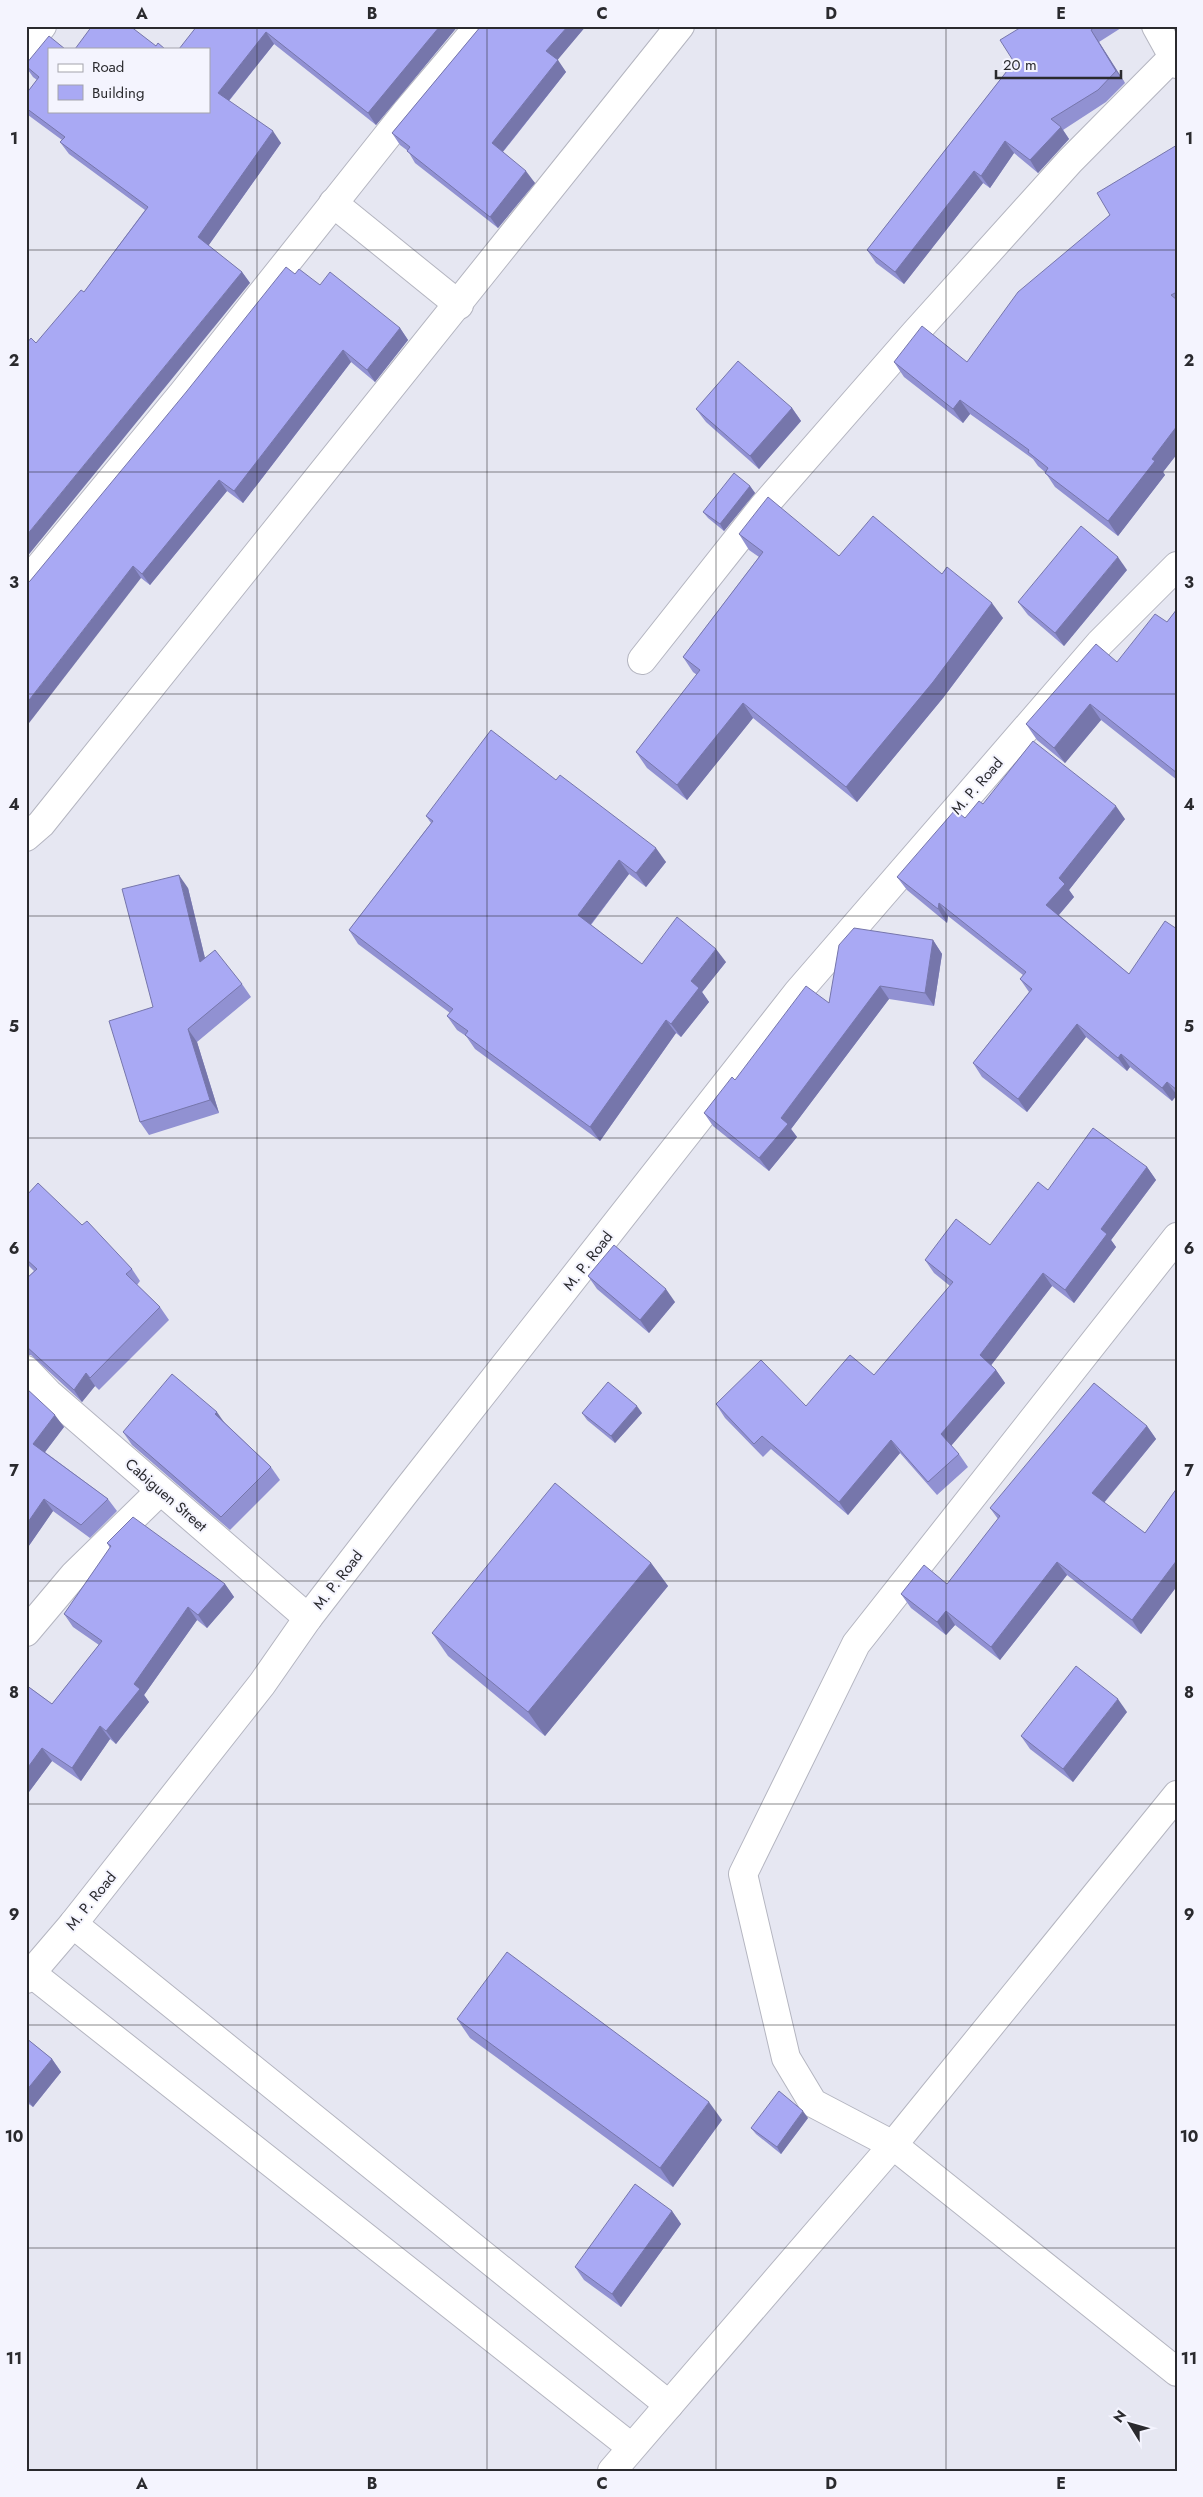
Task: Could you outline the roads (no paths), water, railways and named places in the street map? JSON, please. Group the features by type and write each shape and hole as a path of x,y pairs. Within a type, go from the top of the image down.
{"street":[{"path":"26,47 42,26"},
{"path":"26,583 183,393 407,111 479,26"},
{"path":"26,837 41,824 459,305 680,26"},
{"path":"642,660 763,507 915,333 1070,161 1175,61 1156,26"},
{"path":"334,204 459,305"},
{"name":"M. P. Road","path":"28,1976 73,1924 262,1684 308,1618 798,992 1100,643 1177,566"},
{"path":"1177,1238 856,1644 743,1874 786,2058 812,2103 893,2145 1177,2372"},
{"name":"Cabiguen Street","path":"26,1370 48,1392 160,1491 308,1618"},
{"path":"26,1632 74,1575 160,1491"},
{"path":"612,2471 893,2145 1177,1796"},
{"path":"73,1924 669,2405"},
{"path":"28,1976 631,2447"}]}
